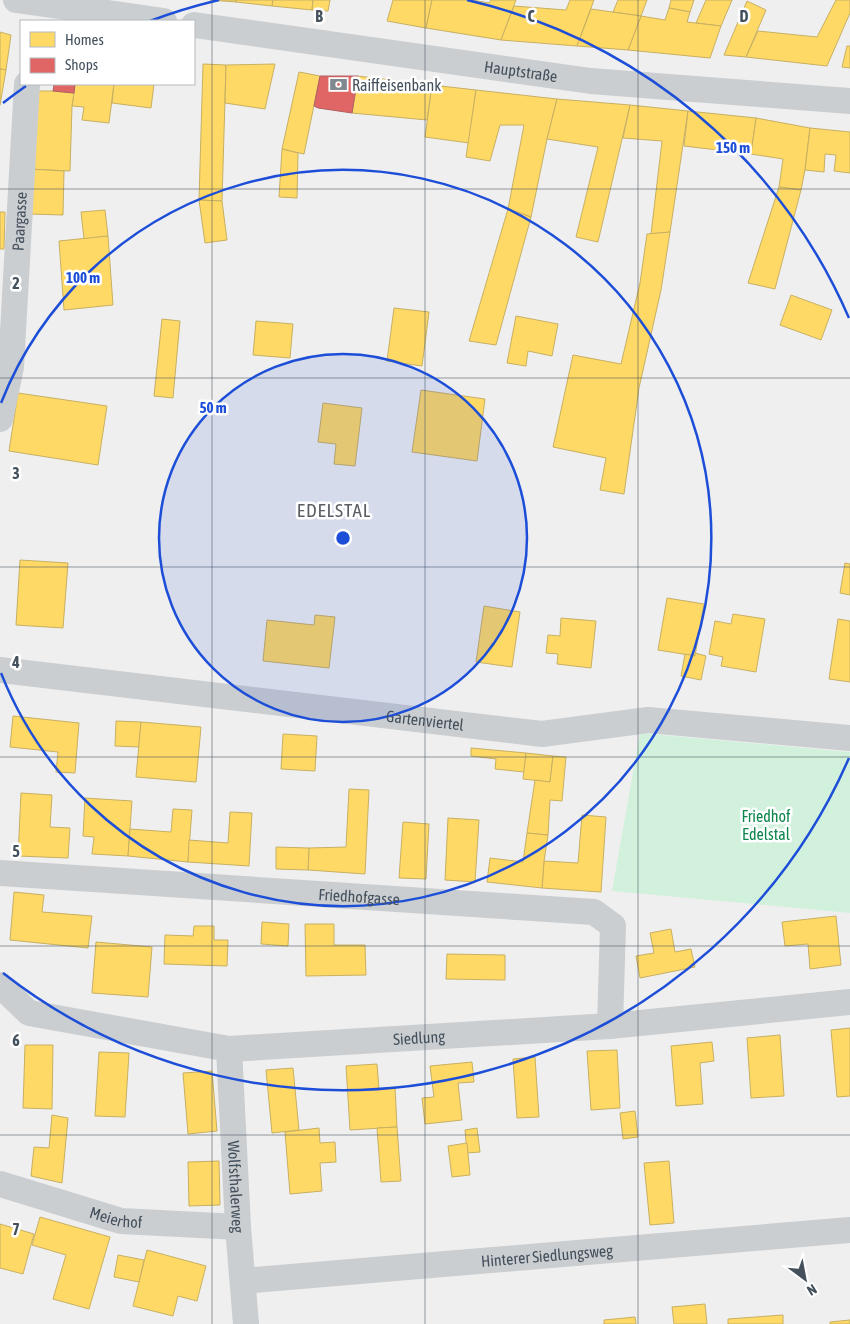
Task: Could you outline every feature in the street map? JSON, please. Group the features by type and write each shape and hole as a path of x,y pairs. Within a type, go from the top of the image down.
{"street":[{"path":"26,8 153,20"},
{"name":"Hauptstraße","path":"195,25 591,81 850,100"},
{"name":"Paargasse","path":"0,419 11,367 27,85"},
{"name":"Gartenviertel","path":"0,670 542,734 648,720 850,738"},
{"name":"Friedhofgasse","path":"0,873 594,912 613,926 610,1026"},
{"name":"Siedlung","path":"0,985 29,1013 229,1049 610,1026 850,1002"},
{"name":"Wolfsthalerweg","path":"229,1049 238,1227 246,1324"},
{"name":"Meierhof","path":"0,1184 121,1221 238,1227"},
{"name":"Hinterer Siedlungsweg","path":"243,1281 850,1230"}],"green space":[{"name":"Friedhof Edelstal","path":"640,733 850,752 850,913 612,891"}],"building: Homes":[{"path":"210,0 236,0 236,2"},
{"path":"236,0 273,0 272,6 236,2"},
{"path":"273,0 313,0 312,10 272,6"},
{"path":"313,0 330,0 328,11 312,10"},
{"path":"393,0 432,0 426,28 387,21"},
{"path":"432,0 472,0 489,3 491,0 516,0 501,40 426,28"},
{"path":"570,0 594,0 577,46 501,40 514,6 566,10"},
{"path":"618,0 647,0 641,16 613,12"},
{"path":"671,0 694,0 690,12 669,8"},
{"path":"706,0 732,0 721,26 696,23"},
{"path":"836,0 850,0 850,13 827,66 746,57 758,31 817,37"},
{"path":"747,1 766,10 746,57 724,55"},
{"path":"669,8 690,12 687,22 721,26 710,58 628,50 641,16 665,20"},
{"path":"591,9 641,16 628,50 577,46"},
{"path":"0,32 11,35 6,70 0,69"},
{"path":"847,46 850,46 850,68 842,67"},
{"path":"203,64 226,65 222,201 199,200"},
{"path":"275,64 265,109 225,103 226,65"},
{"path":"0,69 6,70 0,105"},
{"path":"299,72 320,76 304,154 282,149"},
{"path":"358,76 432,85 427,120 352,113"},
{"path":"75,85 114,85 109,123 82,120 84,107 72,106"},
{"path":"114,85 154,85 151,108 112,103"},
{"path":"432,85 476,90 469,143 425,137"},
{"path":"476,90 557,99 531,217 508,209 524,125 500,125 490,161 466,157"},
{"path":"32,91 74,93 70,171 29,169"},
{"path":"557,99 630,105 598,242 576,237 598,147 547,139"},
{"path":"630,105 688,111 670,232 651,234 662,141 623,138"},
{"path":"688,111 756,118 751,154 684,146"},
{"path":"756,118 810,128 801,190 779,187 783,159 751,154"},
{"path":"810,128 850,132 850,173 834,171 836,155 825,154 824,172 805,170"},
{"path":"282,149 298,153 297,198 279,197"},
{"path":"29,169 64,171 63,215 28,214"},
{"path":"779,187 801,190 775,289 748,283"},
{"path":"199,200 222,201 227,240 205,243"},
{"path":"508,209 531,217 496,345 469,341"},
{"path":"105,210 108,236 84,239 81,212"},
{"path":"0,212 5,212 4,249 0,249"},
{"path":"670,232 661,290 639,388 624,494 600,490 606,458 553,447 573,355 621,364 640,283 647,234"},
{"path":"108,236 113,305 64,310 59,241"},
{"path":"791,295 832,310 821,340 780,325"},
{"path":"394,308 429,312 422,366 387,361"},
{"path":"516,316 558,324 552,356 528,351 526,366 507,363"},
{"path":"162,319 180,321 173,398 154,396"},
{"path":"256,321 293,324 290,358 253,355"},
{"path":"421,390 485,399 477,461 412,452"},
{"path":"18,393 107,406 98,465 9,451"},
{"path":"323,403 362,408 355,466 334,464 336,444 318,442"},
{"path":"20,560 68,563 63,628 16,625"},
{"path":"845,563 850,564 850,595 840,593"},
{"path":"667,598 704,604 695,656 658,650"},
{"path":"484,606 520,612 512,667 476,662"},
{"path":"733,614 765,619 756,672 721,666 723,657 709,654 715,621 731,624"},
{"path":"315,615 335,617 329,668 263,661 267,620 314,625"},
{"path":"561,618 596,621 591,668 557,664 558,654 546,653 548,635 560,636"},
{"path":"838,619 850,621 850,682 829,679"},
{"path":"695,653 706,656 701,680 681,676 685,654 695,656"},
{"path":"13,716 79,723 75,773 56,772 58,752 10,747"},
{"path":"116,721 141,722 139,747 115,746"},
{"path":"141,722 201,727 196,782 136,777"},
{"path":"283,734 317,736 315,771 281,769"},
{"path":"471,748 526,753 524,772 495,769 496,759 471,756"},
{"path":"526,753 553,756 550,782 523,779"},
{"path":"553,756 566,757 562,801 550,800 548,835 527,833 535,780 550,782"},
{"path":"349,789 369,790 365,874 308,870 309,848 346,847"},
{"path":"21,793 52,795 50,827 70,828 68,858 18,856"},
{"path":"85,798 132,801 128,856 92,854 94,837 83,836"},
{"path":"173,809 192,810 188,862 128,856 130,829 171,832"},
{"path":"230,812 252,813 249,866 188,862 189,840 228,843"},
{"path":"582,815 606,817 601,892 542,888 544,861 578,863"},
{"path":"448,818 479,820 475,882 445,880"},
{"path":"403,822 429,824 426,879 399,878"},
{"path":"527,833 548,835 542,888 487,882 490,858 523,862"},
{"path":"276,847 309,848 308,870 276,869"},
{"path":"14,892 44,895 42,912 92,916 88,948 10,940"},
{"path":"836,916 841,965 810,969 808,944 785,946 782,922"},
{"path":"262,922 289,924 288,946 261,944"},
{"path":"305,924 334,924 334,945 365,945 366,975 306,976"},
{"path":"194,926 214,926 214,940 228,940 227,966 164,964 165,935 193,936"},
{"path":"671,929 675,952 691,949 695,967 640,978 636,956 654,953 650,933"},
{"path":"96,942 152,947 148,997 92,993"},
{"path":"447,954 505,955 505,980 446,979"},
{"path":"850,1028 850,1096 837,1097 831,1030"},
{"path":"780,1035 784,1096 751,1098 747,1038"},
{"path":"712,1042 714,1061 700,1063 703,1104 676,1106 671,1046"},
{"path":"25,1045 53,1045 52,1109 23,1108"},
{"path":"617,1050 620,1108 591,1110 587,1051"},
{"path":"99,1052 129,1053 125,1117 95,1116"},
{"path":"535,1057 539,1117 517,1118 513,1059"},
{"path":"472,1062 474,1082 458,1083 462,1120 425,1124 422,1098 434,1097 430,1066"},
{"path":"377,1064 379,1089 395,1087 397,1127 350,1130 346,1066"},
{"path":"293,1068 299,1130 272,1133 266,1070"},
{"path":"212,1071 217,1131 188,1134 183,1073"},
{"path":"635,1111 638,1137 623,1139 620,1113"},
{"path":"52,1115 68,1118 62,1183 31,1176 34,1147 49,1148"},
{"path":"397,1127 401,1181 381,1182 377,1128"},
{"path":"319,1128 320,1143 335,1142 336,1162 320,1163 322,1191 290,1194 285,1132"},
{"path":"477,1128 480,1152 467,1153 465,1130"},
{"path":"467,1143 470,1175 452,1177 448,1146"},
{"path":"219,1161 220,1205 189,1206 188,1162"},
{"path":"669,1161 674,1223 650,1225 644,1163"},
{"path":"40,1217 110,1237 89,1309 53,1299 66,1255 32,1245"},
{"path":"0,1224 34,1234 23,1274 0,1268"},
{"path":"147,1250 206,1266 197,1301 178,1296 173,1316 133,1306"},
{"path":"118,1255 144,1260 139,1282 114,1277"},
{"path":"705,1304 707,1324 674,1324 672,1307"},
{"path":"783,1315 783,1324 728,1324 728,1319"},
{"path":"635,1317 636,1324 604,1324 604,1320"},
{"path":"850,1320 850,1324 830,1324 830,1322"}],"building: Shops":[{"path":"320,76 358,76 352,113 314,106"},
{"path":"54,85 75,85 74,93 53,91"}],"place":[{"name":"Raiffeisenbank","path":"338,85"}],"district":[{"name":"EDELSTAL","path":"334,510"}]}
